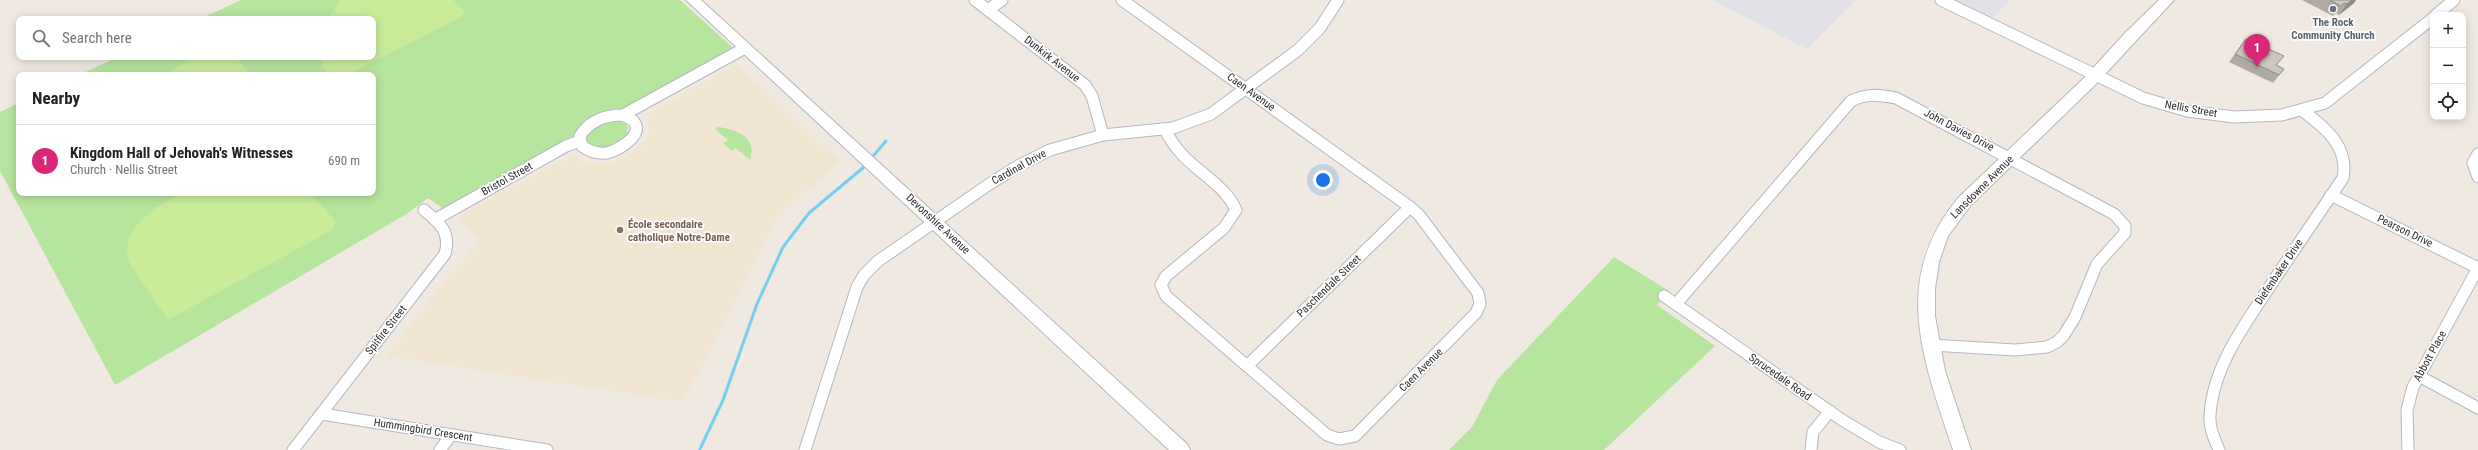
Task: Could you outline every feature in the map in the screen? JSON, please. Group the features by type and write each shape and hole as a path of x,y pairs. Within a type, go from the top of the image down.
{"main road":[{"name":"Devonshire Avenue","path":"693,0 934,220 1174,448"},
{"name":"Lansdowne Avenue","path":"1962,450 1931,345 1925,303 1928,269 1936,245 1950,218 2094,76 2167,0"}],"street":[{"name":"Dunkirk Avenue","path":"975,0 1086,85 1092,96 1103,135"},
{"path":"988,10 1002,0"},
{"name":"Caen Avenue","path":"1122,0 1410,207 1419,215 1470,280 1482,300 1480,308 1472,319 1355,436 1339,439 1327,435 1170,300 1162,288 1166,276 1224,228 1232,219 1236,210 1229,197 1176,152 1165,129"},
{"name":"Cardinal Drive","path":"805,450 860,281 878,261 934,220 1033,157 1063,145 1103,135 1165,129 1201,119 1247,89 1298,50 1320,28 1338,0"},
{"name":"Nellis Street","path":"1941,0 2094,76 2145,98 2196,111 2256,116 2303,111 2333,99 2430,20"},
{"path":"2440,12 2454,0"},
{"path":"623,115 634,122 636,128 630,141 623,147 609,152 594,153 587,150 580,141 584,130 590,123 608,116 623,115 745,48"},
{"name":"John Davies Drive","path":"1676,304 1851,101 1861,96 1876,94 1896,98 2010,158 2114,214 2125,226 2125,233 2097,265 2067,330 2051,346 2031,350 1931,345"},
{"name":"Diefenbaker Drive","path":"2219,450 2210,428 2210,413 2228,358 2254,310 2345,172 2344,158 2333,138 2303,111"},
{"name":"Bristol Street","path":"436,220 566,146 580,141"},
{"path":"2478,154 2473,163 2478,177"},
{"name":"Pearson Drive","path":"2331,195 2478,268"},
{"name":"Paschendale Street","path":"1248,366 1410,207"},
{"name":"Spitfire Street","path":"293,450 445,254 449,242 448,233 424,210"},
{"name":"Abbott Place","path":"2408,450 2409,400 2419,376 2478,268"},
{"name":"Sprucedale Road","path":"1664,296 1862,433 1900,450"},
{"path":"2419,376 2478,408"},
{"path":"1811,450 1813,432 1830,412"},
{"name":"Hummingbird Crescent","path":"322,414 547,450"},
{"path":"440,450 451,435"}],"shaded area":[{"path":"1712,0 1855,0 1807,49"},
{"path":"1955,0 2010,0 1991,18"},
{"name":"École secondaire catholique Notre-Dame","path":"736,64 840,161 776,219 683,402 386,356 453,270 480,241 456,217 570,156 574,156 590,164 599,164 613,162 630,154 644,143 649,134 646,115"}],"green space":[{"path":"241,0 680,0 733,48 632,107 579,129 569,141 444,209 428,198 408,213 115,385 0,171 0,112 16,104 16,196 376,196 376,72 86,72 112,60 376,60 376,16 206,16"},
{"path":"341,0 453,0 464,11 462,17 353,72 326,72 321,60 376,60 376,16 330,16"},
{"path":"189,60 238,60 248,72 170,72"},
{"path":"616,120 626,124 628,128 626,138 606,148 597,148 586,143 587,133 596,125"},
{"path":"718,127 739,133 748,140 752,152 750,160 736,148 731,151 723,143 728,140 715,129"},
{"path":"177,196 314,196 336,222 332,230 168,320 129,262 127,250 129,238 134,228 151,211"},
{"path":"1614,257 1669,291 1657,305 1715,346 1604,450 1449,450 1472,427 1497,380"}],"building":[{"path":"2330,0 2352,0 2341,6"},
{"path":"2246,39 2284,56 2276,65 2284,69 2279,75 2235,54"}],"waterway":[{"path":"874,155 886,141"},
{"path":"700,449 723,400 757,304 783,247 809,213 864,167"}],"place":[{"name":"The Rock Community Church","path":"2333,9"},
{"name":"Kingdom Hall of Jehovah's Witnesses","path":"2257,67"},
{"name":"École secondaire catholique Notre-Dame","path":"620,230"}]}
